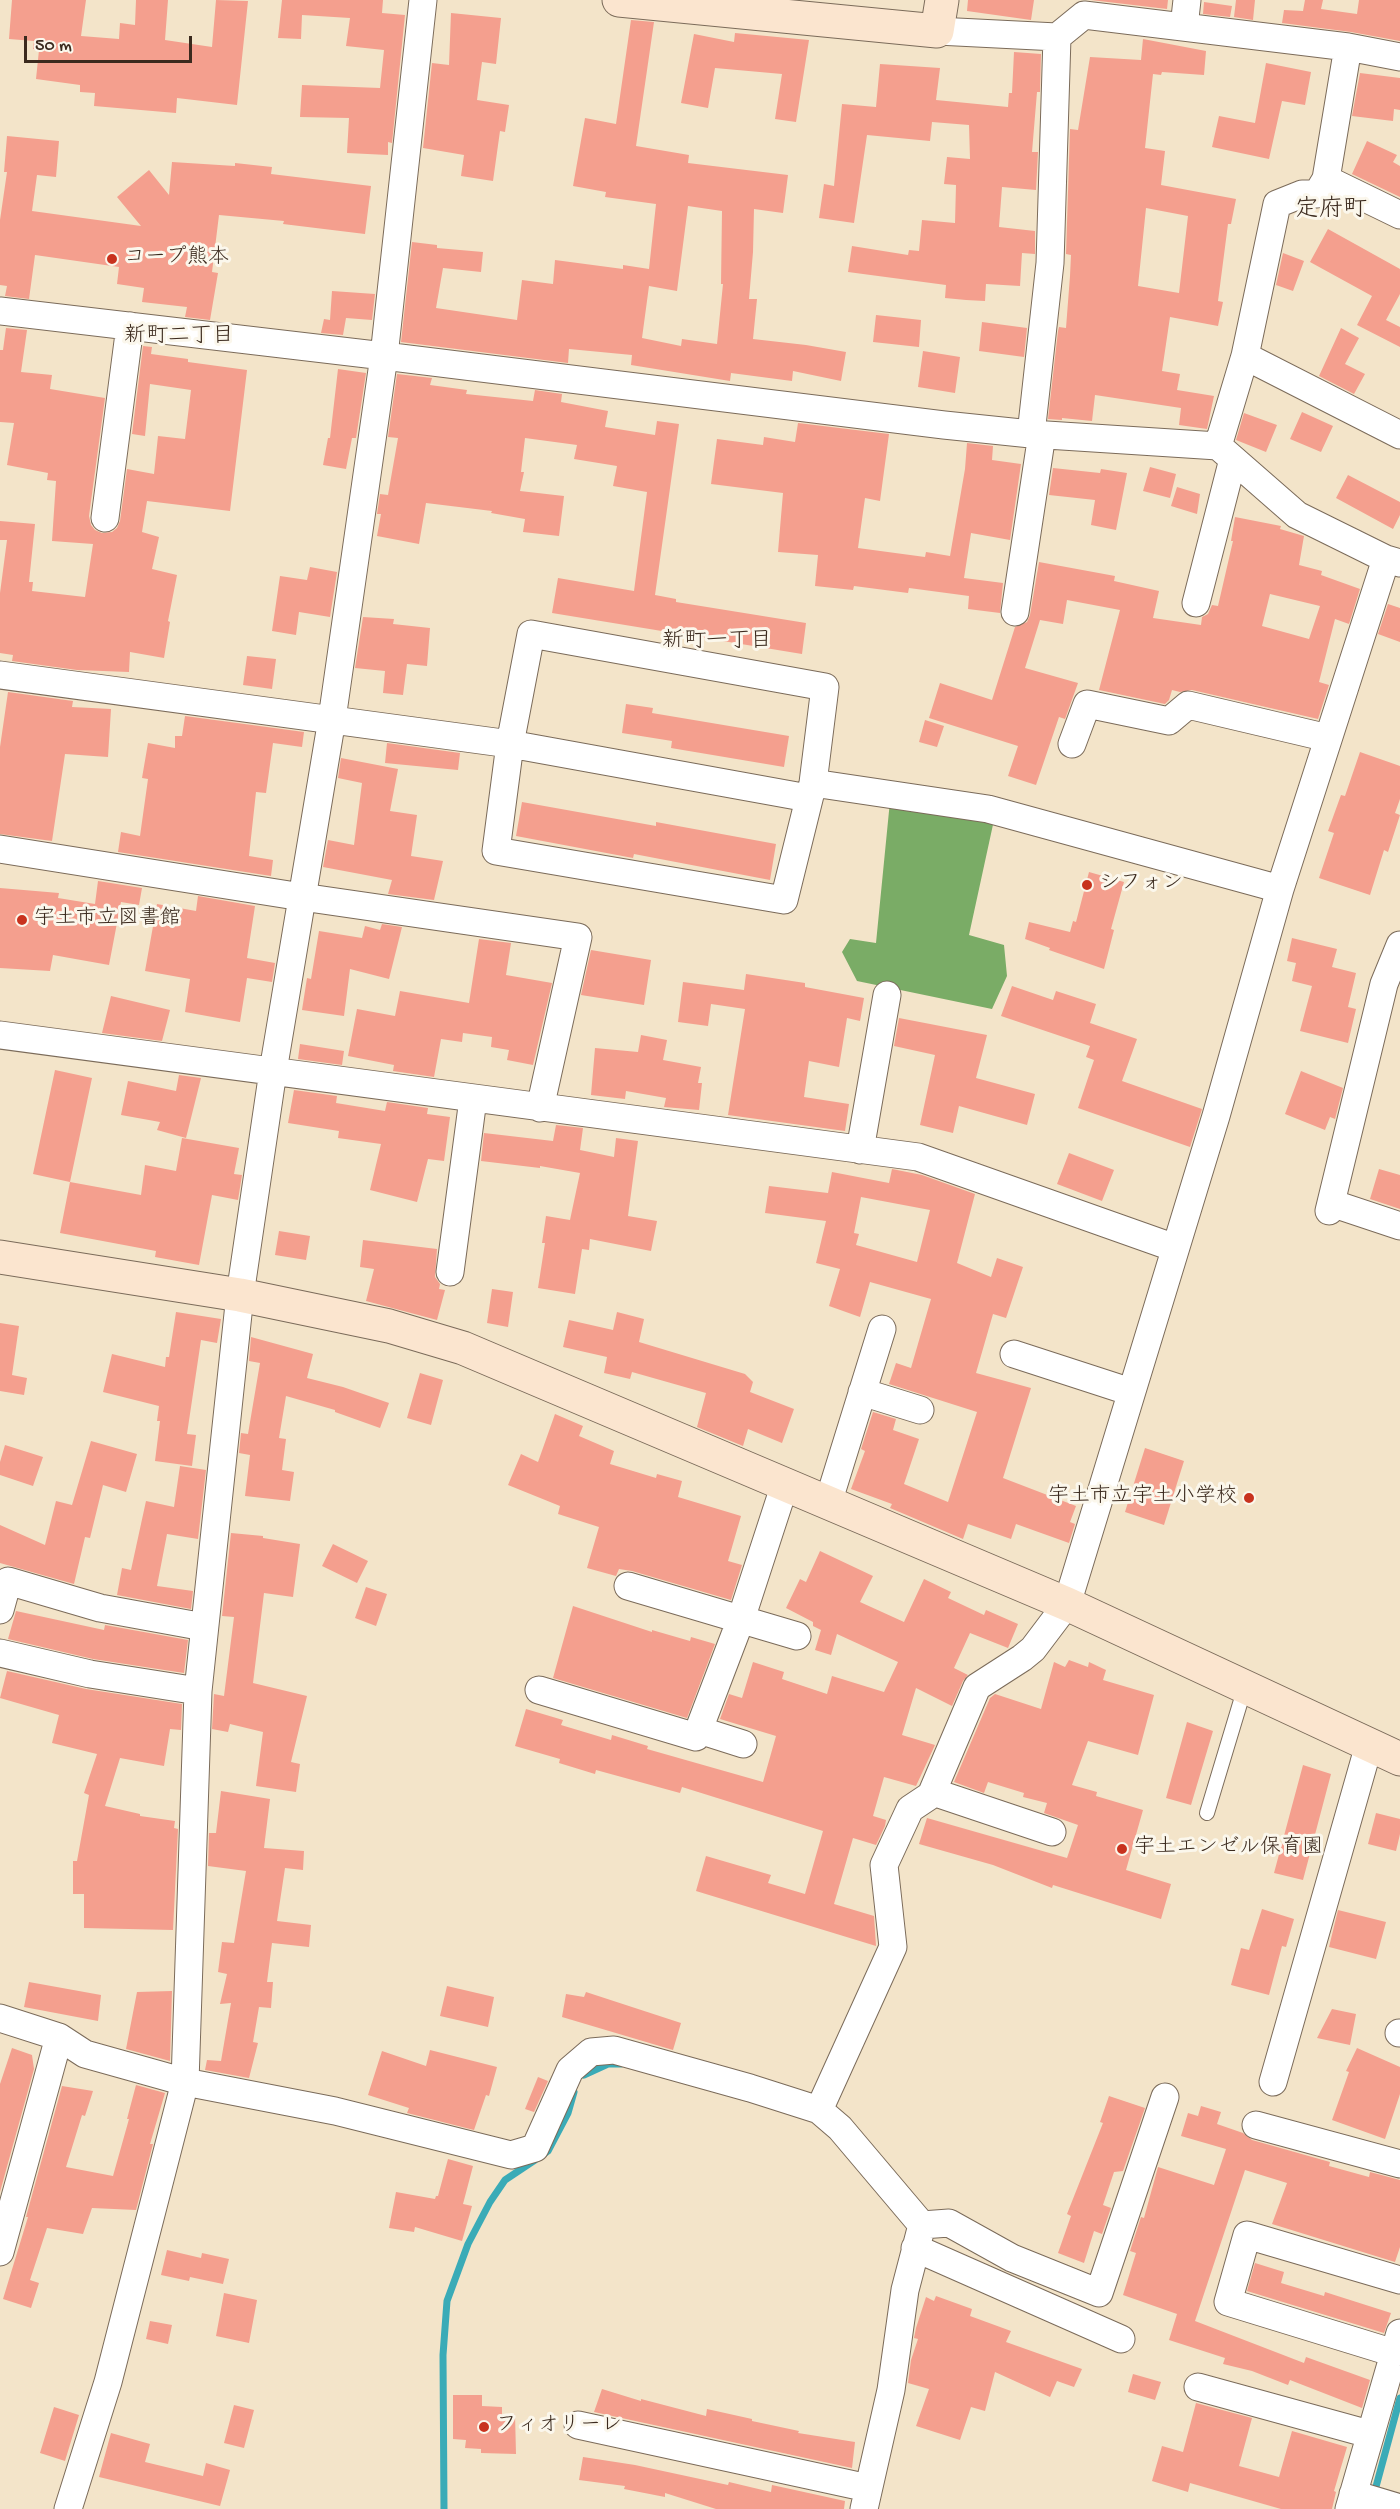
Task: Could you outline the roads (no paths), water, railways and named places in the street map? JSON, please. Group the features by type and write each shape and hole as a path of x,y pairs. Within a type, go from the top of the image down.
{"street":[{"path":"68,2509 108,2382 185,2082 198,1691 240,1295 273,1071 332,719 384,356 423,0"},
{"path":"619,0 939,15 1057,37"},
{"path":"1184,27 1187,0"},
{"path":"1015,612 1037,434 1050,263 1057,37 1076,8 1184,27 1348,47 1400,57"},
{"path":"1196,603 1277,204 1302,194 1317,194 1326,179 1348,47"},
{"path":"1326,179 1400,215"},
{"path":"0,312 1037,434 1226,452 1297,515 1393,561 1329,738 1280,889 1216,1116 1067,1604 1033,1648 1022,1658 977,1687 931,1796 910,1809 884,1865 893,1947 819,2110"},
{"path":"105,518 130,326"},
{"path":"1245,356 1400,435"},
{"path":"531,634 825,687 810,791 784,900 496,852 510,744 531,634"},
{"path":"0,675 510,744 810,791 988,809 1280,889"},
{"path":"1072,744 1087,704 1169,721 1188,705 1329,738"},
{"path":"0,849 302,897 578,937 540,1108"},
{"path":"1400,945 1384,984 1330,1207 1400,1226"},
{"path":"860,1150 887,995"},
{"path":"0,1035 918,1157 1175,1248"},
{"path":"450,1272 473,1099"},
{"path":"0,1257 240,1295 389,1326 463,1348 1067,1604 1400,1759"},
{"path":"828,1503 882,1329"},
{"path":"1014,1354 1131,1392"},
{"path":"862,1392 920,1410"},
{"path":"539,1690 696,1737 741,1619 785,1484"},
{"path":"0,1610 8,1581 100,1608 204,1627"},
{"path":"628,1586 797,1636"},
{"path":"0,1653 90,1674 198,1691"},
{"path":"699,1730 742,1744"},
{"path":"1273,2082 1370,1745"},
{"path":"933,1792 1052,1832"},
{"path":"0,2018 59,2037 85,2054 185,2082 335,2111 511,2155 535,2148 570,2070 591,2052 614,2050 750,2088 819,2110 840,2128 918,2237 1121,2339"},
{"path":"0,2252 59,2037"},
{"path":"918,2237 949,2223 1012,2258 1099,2293 1165,2097"},
{"path":"1256,2125 1400,2164"},
{"path":"1400,2280 1247,2235 1228,2302 1397,2343 1351,2502 1400,2508"},
{"path":"579,2425 866,2499 891,2390 905,2290 918,2237"},
{"path":"1198,2387 1369,2434"}],"lane":[{"path":"1207,1813 1245,1687"}],"waterway":[{"path":"584,2075 608,2064 621,2064"},
{"path":"544,2154 548,2151 568,2113 574,2092"},
{"path":"444,2509 443,2355 447,2301 468,2244 490,2202 505,2180 535,2160"},
{"path":"1374,2494 1400,2398"}],"place":[{"name":"コープ熊本","path":"112,259"},
{"name":"シフォン","path":"1087,885"},
{"name":"宇土市立図書館","path":"22,920"},
{"name":"宇土市立宇土小学校","path":"1249,1498"},
{"name":"宇土エンゼル保育園","path":"1122,1849"},
{"name":"フィオリーレ","path":"484,2427"}],"district":[{"name":"定府町","path":"1331,211"},
{"name":"新町二丁目","path":"179,338"},
{"name":"新町一丁目","path":"717,643"}]}
